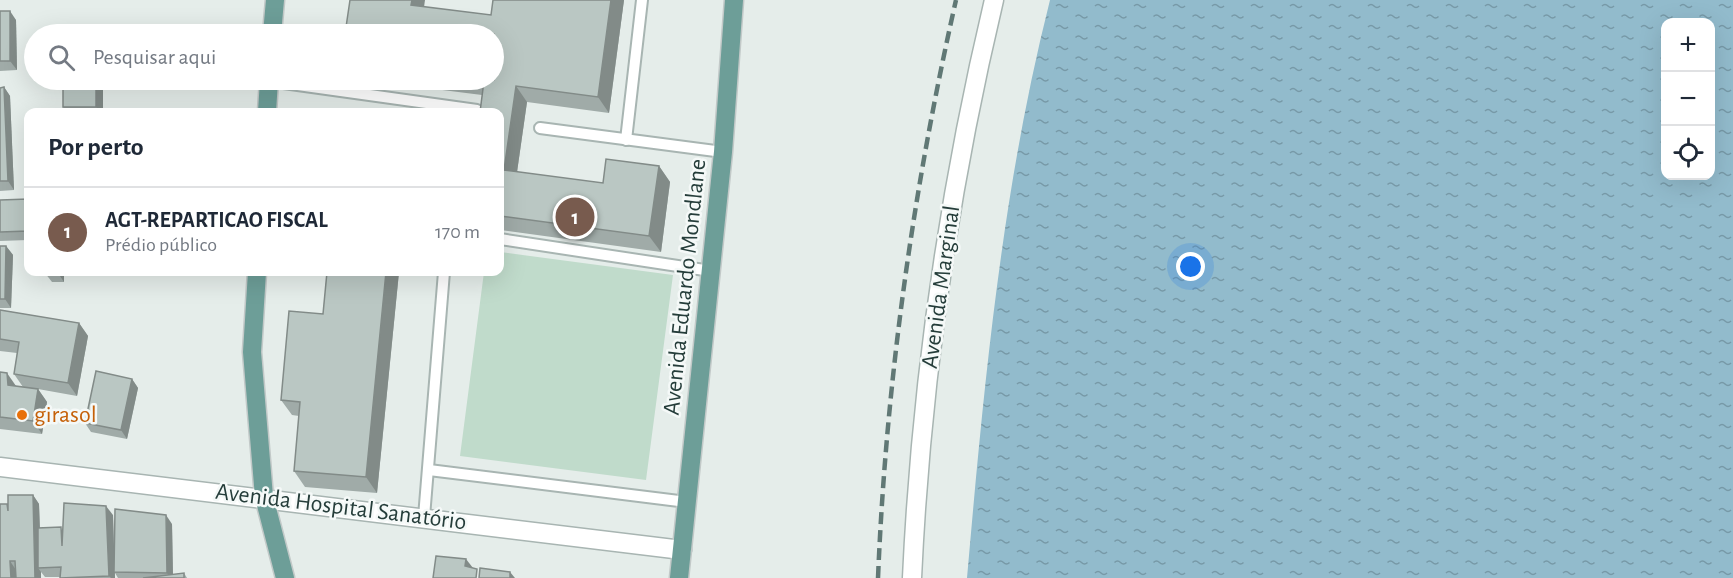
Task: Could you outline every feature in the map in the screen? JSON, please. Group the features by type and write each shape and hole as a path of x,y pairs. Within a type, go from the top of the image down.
{"main road":[{"path":"273,24 275,0"},
{"name":"Avenida Eduardo Mondlane","path":"679,578 723,152 734,0"},
{"path":"267,108 268,90"},
{"path":"257,276 252,352 264,497 285,578"}],"street":[{"name":"Avenida Marginal","path":"912,578 927,387 942,277 958,177 994,0"},
{"name":"Avenida Hospital Sanatório","path":"0,467 264,497 682,550"}],"lane":[{"path":"626,140 642,0"},
{"path":"338,90 463,108"},
{"path":"540,128 723,152"},
{"path":"504,240 711,271"},
{"path":"423,517 429,470 444,276"},
{"path":"429,470 687,502"}],"green space":[{"path":"504,253 673,275 646,480 460,456 483,276 504,276"}],"water":[{"path":"1050,0 1733,0 1733,578 967,578 988,360 1019,143"}],"building":[{"path":"350,0 412,0 411,5 491,15 493,0 611,0 598,97 516,86 504,170 504,108 481,108 483,90 504,90 504,24 346,24"},
{"path":"0,11 10,11 10,61 0,61"},
{"path":"4,87 8,181 0,181 0,88"},
{"path":"63,90 96,90 96,107 63,107"},
{"path":"606,159 659,166 649,236 504,217 504,170 603,183"},
{"path":"24,199 24,231 0,232 0,200"},
{"path":"0,246 6,246 5,299 0,299"},
{"path":"327,276 386,276 366,477 294,471 300,402 281,400 289,311 323,314"},
{"path":"0,310 79,323 68,383 14,374 19,342 0,339"},
{"path":"96,371 132,379 121,430 85,423"},
{"path":"0,372 7,373 8,385 38,389 33,421 0,417"},
{"path":"8,495 33,495 35,578 16,578 15,561 10,561 11,578 0,578 0,504 7,504 8,511"},
{"path":"64,503 106,506 109,576 60,578 61,567 38,568 38,528 61,527 62,546"},
{"path":"115,509 166,515 167,573 114,572"},
{"path":"436,556 466,559 465,566 477,569 476,578 433,578"},
{"path":"480,568 510,572 510,578 479,578"},
{"path":"184,573 184,578 143,578"}],"railway":[{"path":"878,578 888,432 904,287 927,143 956,0"}],"place":[{"name":"AGT-REPARTICAO FISCAL","path":"575,217"},
{"name":"girasol","path":"22,415"}]}
